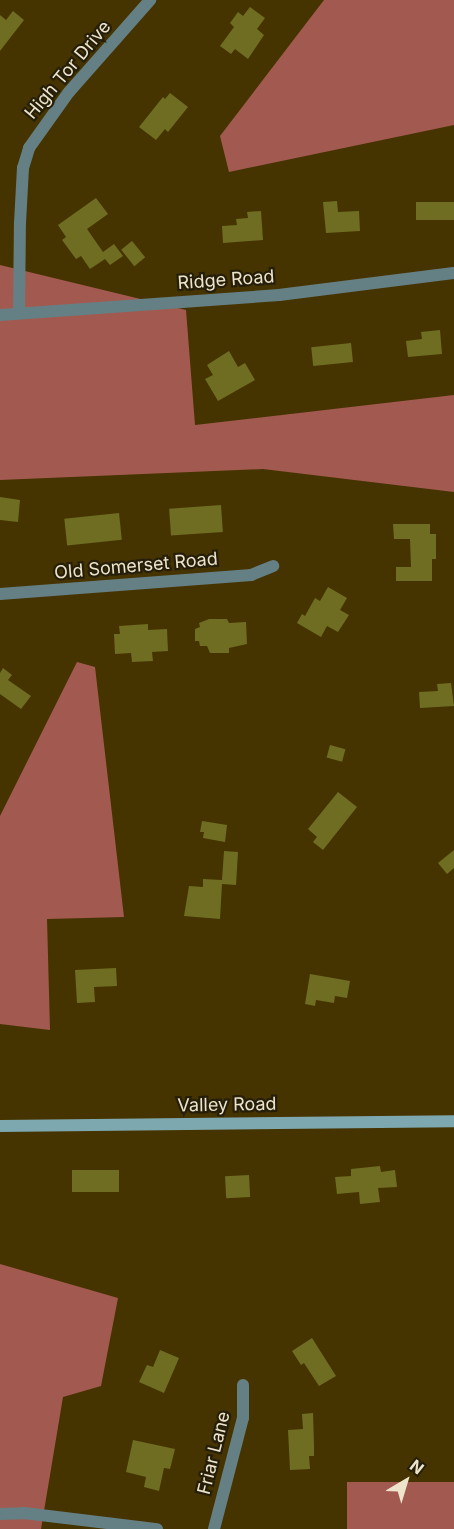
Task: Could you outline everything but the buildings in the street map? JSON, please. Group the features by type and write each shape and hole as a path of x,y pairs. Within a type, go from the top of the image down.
{"main road":[{"name":"Valley Road","path":"0,1126 454,1121"}],"street":[{"name":"High Tor Drive","path":"19,312 20,212 23,168 29,148 69,92 150,0"},
{"name":"Ridge Road","path":"0,315 279,295 454,273"},
{"name":"Old Somerset Road","path":"0,594 251,575 273,566"},
{"name":"Friar Lane","path":"213,1529 243,1418 243,1385"},
{"path":"0,1514 24,1513 157,1529"}],"shaded area":[{"path":"324,0 454,0 454,125 229,172 220,136"},
{"path":"0,265 186,310 195,425 454,395 454,492 263,469 0,480"},
{"path":"77,662 95,667 124,917 47,919 50,1030 0,1024 0,816"},
{"path":"0,1264 118,1298 101,1386 63,1397 41,1529 0,1529"},
{"path":"347,1482 454,1482 454,1529 347,1529"}]}
